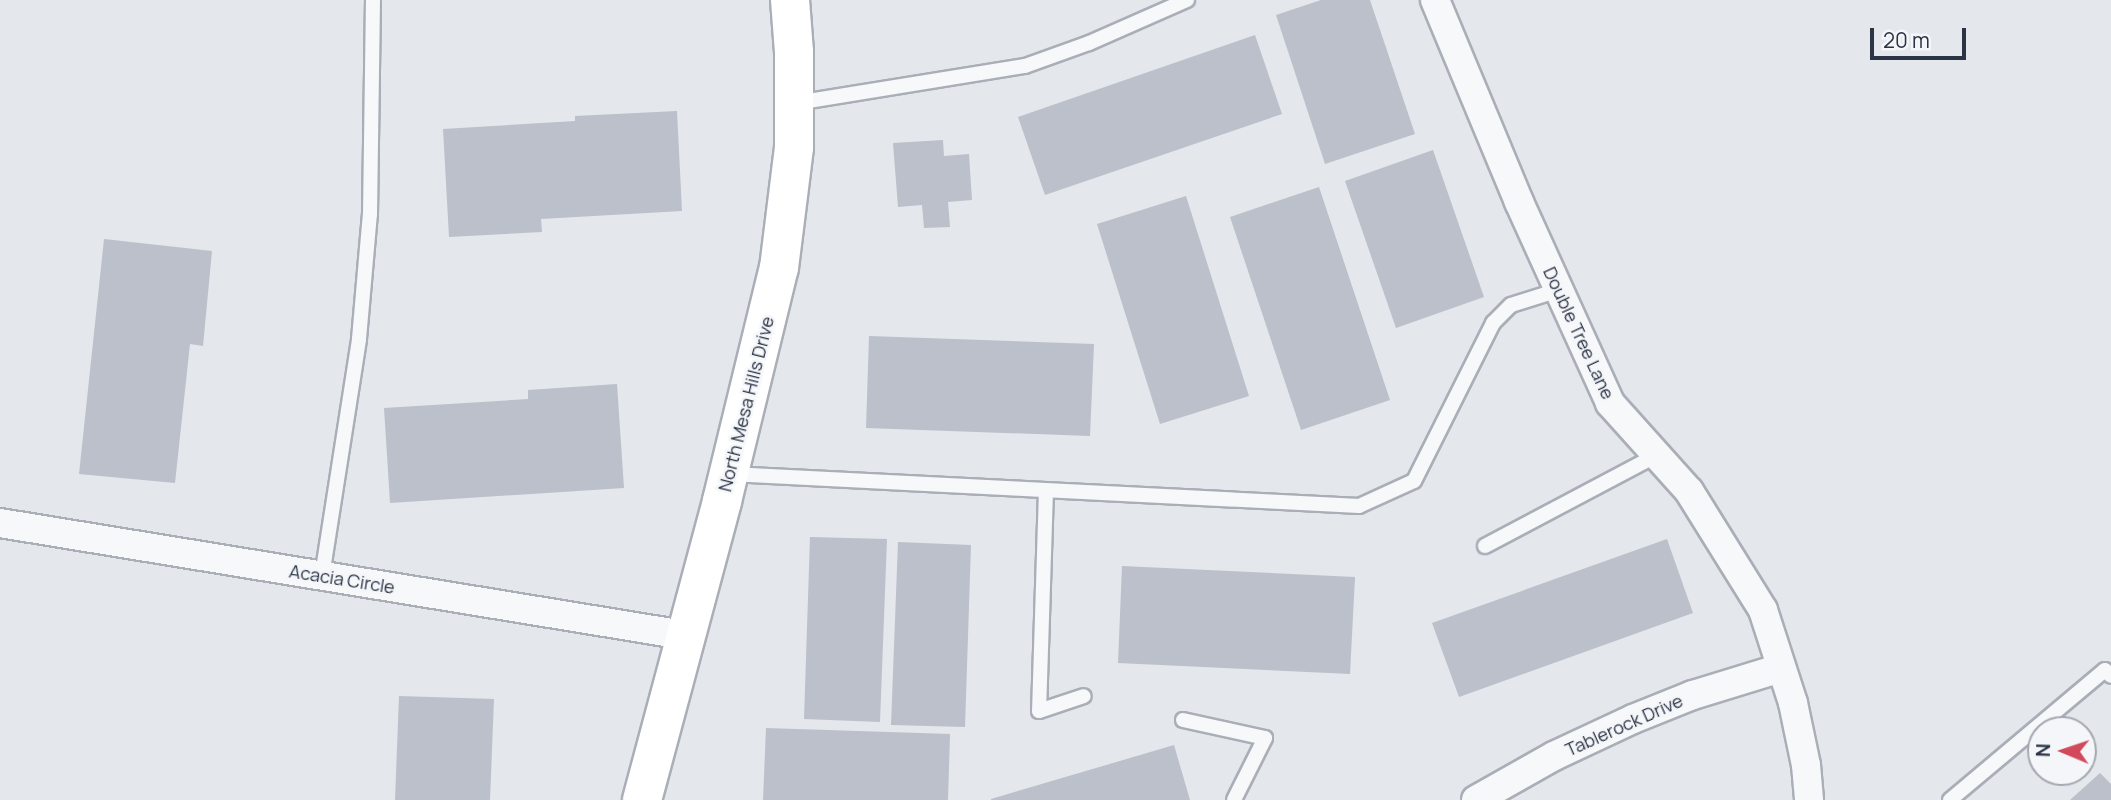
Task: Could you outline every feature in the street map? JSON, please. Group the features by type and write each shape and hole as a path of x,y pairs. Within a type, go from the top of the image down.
{"street":[{"name":"North Mesa Hills Drive","path":"642,800 729,474 779,268 791,188 794,103 789,0"},
{"name":"Double Tree Lane","path":"1435,0 1610,403 1689,491 1763,610 1793,703 1804,752 1809,800"},
{"name":"Acacia Circle","path":"0,523 684,635"},
{"name":"Tablerock Drive","path":"1476,800 1553,756 1633,719 1693,695 1781,668"}],"lane":[{"path":"322,576 359,339 368,242 373,0"},
{"path":"794,103 1025,66 1089,43 1187,0"},
{"path":"729,474 1359,506 1414,481 1493,324 1511,305 1559,290"},
{"path":"1485,546 1657,455"},
{"path":"1046,490 1040,711 1084,696"},
{"path":"1950,800 2105,670 2111,676"},
{"path":"1182,720 1265,738 1234,800"}],"building":[{"path":"1321,0 1370,0 1415,134 1325,164 1276,15"},
{"path":"1255,35 1282,114 1045,195 1018,117"},
{"path":"677,111 682,211 541,219 542,232 449,237 443,129 575,121 575,116"},
{"path":"943,140 944,156 969,154 972,200 948,202 950,227 924,228 922,205 898,207 893,143"},
{"path":"1433,150 1484,297 1396,328 1345,181"},
{"path":"1319,187 1390,400 1301,430 1230,217"},
{"path":"1186,196 1249,396 1160,424 1097,224"},
{"path":"104,239 212,251 203,346 190,344 175,483 79,474"},
{"path":"869,336 1094,344 1090,436 866,428"},
{"path":"617,384 624,488 390,503 384,408 528,399 528,390"},
{"path":"810,537 887,539 880,722 804,719"},
{"path":"1667,539 1693,613 1459,697 1432,623"},
{"path":"898,542 971,545 965,727 891,725"},
{"path":"1122,566 1355,577 1350,674 1118,663"},
{"path":"399,696 494,699 490,800 395,800"},
{"path":"766,728 950,734 948,800 763,800"},
{"path":"1174,745 1190,800 991,800 991,799"},
{"path":"2100,773 2111,784 2111,800 2070,800 2086,786 2097,786 2097,776"}]}
